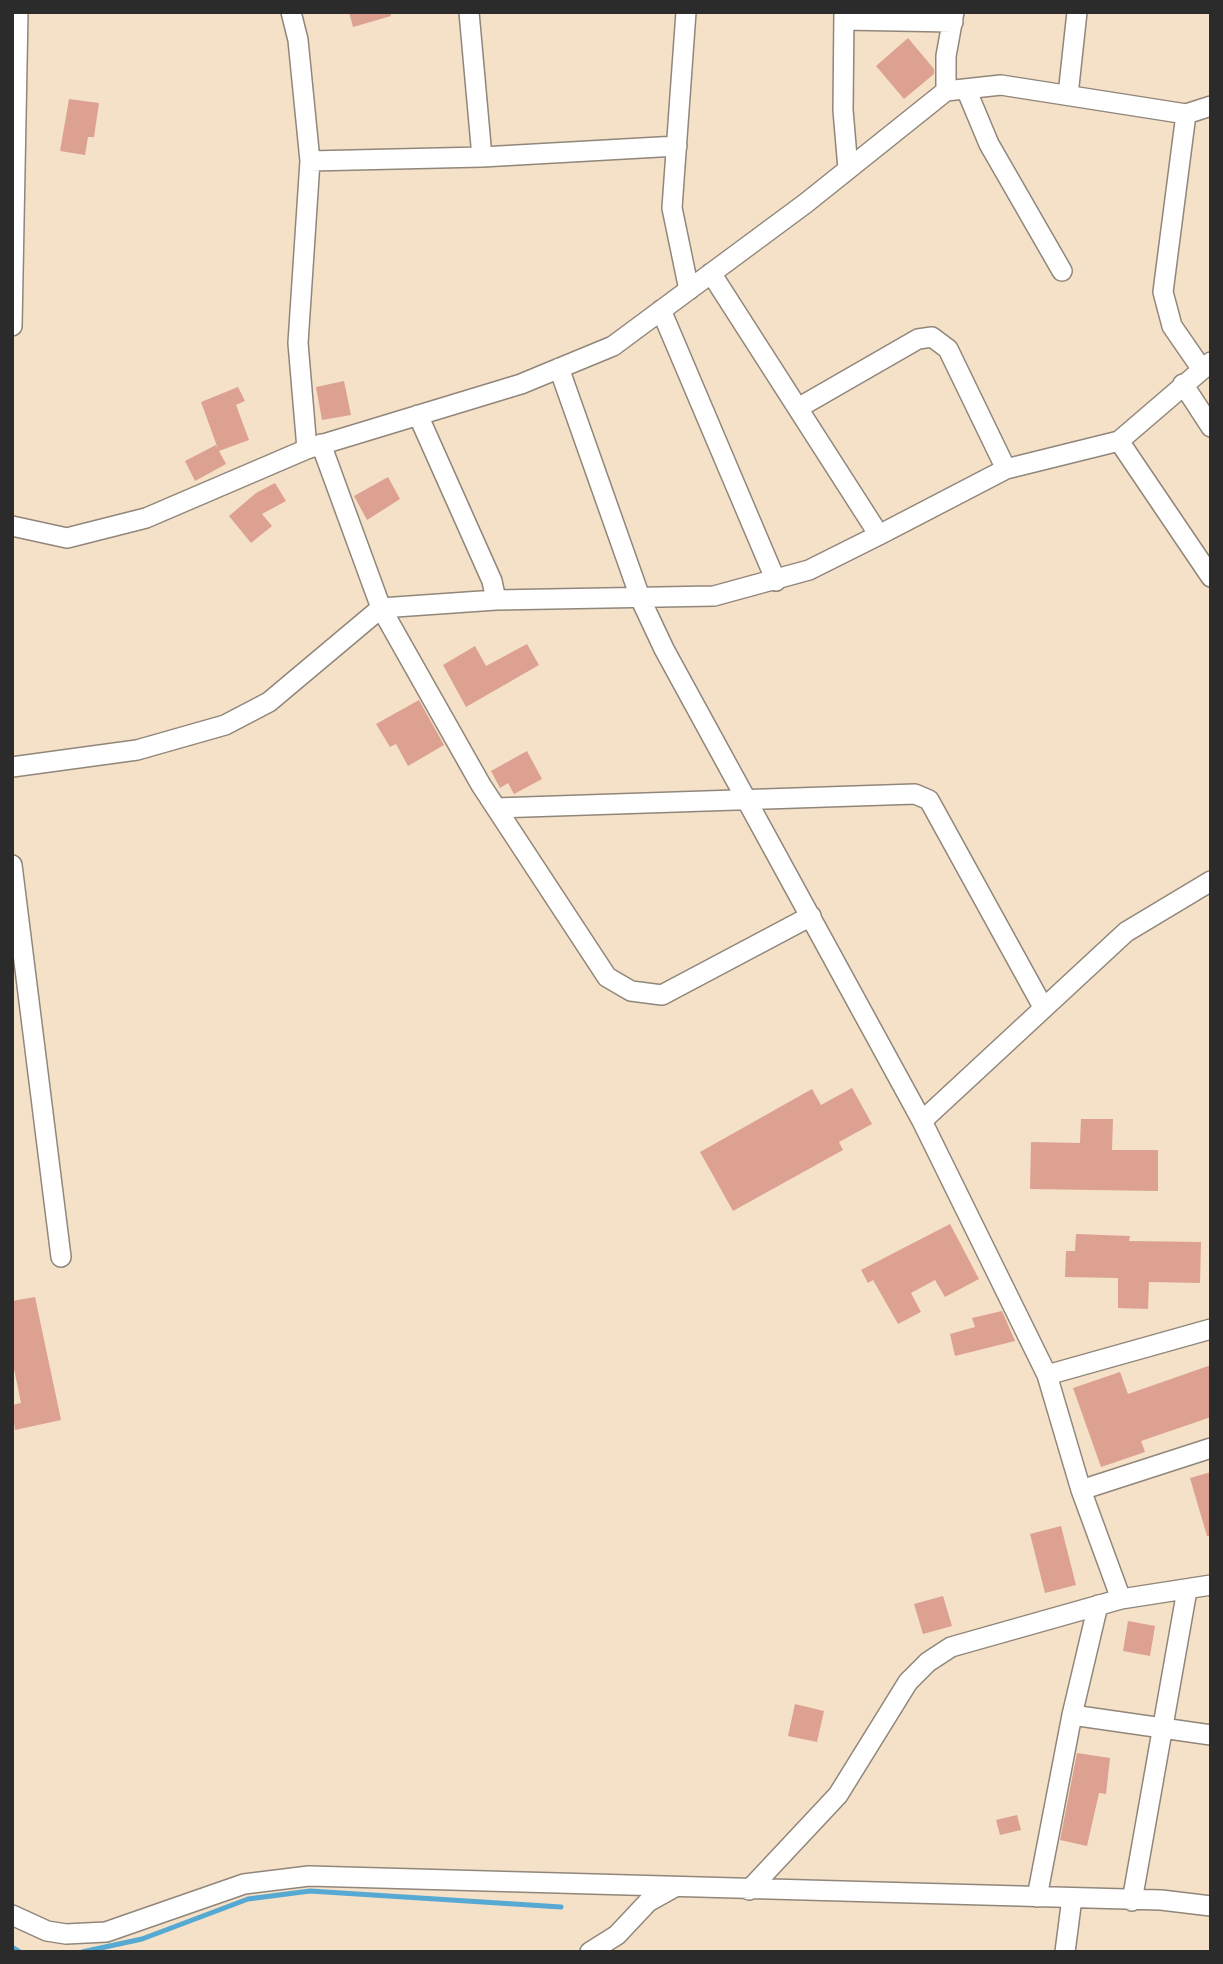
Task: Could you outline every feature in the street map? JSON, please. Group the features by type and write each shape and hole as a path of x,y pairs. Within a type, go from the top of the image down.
{"street":[{"path":"12,326 18,12"},
{"path":"291,12 298,40 310,161 298,343 314,446 381,608 496,808 607,977 631,991 662,995 811,916"},
{"path":"469,12 482,157"},
{"path":"686,12 672,208 689,290"},
{"path":"1068,95 1077,12"},
{"path":"848,169 843,110 844,16 953,17 946,56 956,90 1062,271"},
{"path":"12,526 67,538 146,518 314,446 521,384 613,346 956,90 1001,85 1186,114 1211,106"},
{"path":"12,767 137,750 225,725 269,702 381,608 496,600 641,600 715,596 809,570 1006,469 1119,441 1206,365 1172,326 1163,292 1186,114"},
{"path":"310,161 482,157 677,146"},
{"path":"711,273 879,535"},
{"path":"661,310 776,581"},
{"path":"798,408 918,339 932,337 948,349 1006,469"},
{"path":"559,368 641,600 745,799 922,1121 1047,1375 1081,1490 1121,1599"},
{"path":"1183,384 1211,427"},
{"path":"418,415 492,581 496,600"},
{"path":"1119,441 1211,577"},
{"path":"496,808 915,793 929,800 1043,1007"},
{"path":"12,865 61,1257"},
{"path":"922,1121 1126,932 1211,881"},
{"path":"1047,1375 1211,1329"},
{"path":"1081,1490 1211,1448"},
{"path":"749,1890 838,1795 908,1682 928,1662 951,1647 1098,1605 1211,1585"},
{"path":"1132,1901 1187,1590"},
{"path":"1037,1897 1072,1714 1098,1605"},
{"path":"1072,1714 1211,1735"},
{"path":"12,1915 47,1931 66,1934 106,1931 244,1884 309,1876 1161,1900 1211,1906"},
{"path":"590,1952 617,1935 648,1902 675,1887"},
{"path":"1065,1952 1072,1898"}],"building":[{"path":"349,12 390,12 391,16 353,27"},
{"path":"908,38 934,69 934,74 904,99 876,66"},
{"path":"69,99 99,103 94,137 88,137 85,155 60,151"},
{"path":"344,381 351,415 322,420 316,387"},
{"path":"238,387 245,401 236,405 249,440 219,451 226,464 195,481 185,461 216,445 218,449 201,402"},
{"path":"388,477 400,499 367,520 354,496"},
{"path":"275,483 286,501 262,514 272,526 251,543 229,516 256,493"},
{"path":"527,644 539,665 466,707 443,665 475,646 486,666"},
{"path":"419,700 444,745 408,766 396,744 390,747 376,724"},
{"path":"527,751 542,779 514,794 508,783 500,788 491,771"},
{"path":"852,1088 872,1124 839,1142 843,1150 733,1211 700,1152 812,1089 821,1105"},
{"path":"1081,1119 1113,1119 1112,1150 1158,1150 1158,1191 1030,1189 1031,1142 1080,1143"},
{"path":"950,1224 979,1279 945,1297 935,1280 911,1293 921,1312 898,1324 873,1280 868,1283 861,1270"},
{"path":"1076,1234 1130,1236 1129,1241 1201,1242 1200,1283 1149,1282 1148,1309 1118,1308 1118,1278 1065,1277 1066,1251 1075,1251"},
{"path":"35,1297 61,1420 15,1430 12,1405 21,1403 12,1359 12,1301"},
{"path":"1002,1311 1015,1341 955,1356 950,1334 975,1327 972,1318"},
{"path":"1211,1365 1211,1417 1141,1441 1145,1452 1101,1467 1073,1388 1120,1372 1128,1394"},
{"path":"1211,1472 1211,1536 1207,1536 1190,1478"},
{"path":"1061,1526 1076,1585 1045,1593 1030,1534"},
{"path":"943,1596 952,1626 923,1634 914,1604"},
{"path":"1128,1621 1155,1626 1150,1656 1123,1651"},
{"path":"795,1704 824,1711 817,1742 788,1736"},
{"path":"1077,1753 1110,1758 1106,1794 1099,1793 1087,1846 1060,1840"},
{"path":"1017,1815 1021,1830 1000,1835 996,1820"}],"waterway":[{"path":"82,1952 142,1939 248,1899 310,1891 561,1907"},
{"path":"12,1947 20,1952"}]}
